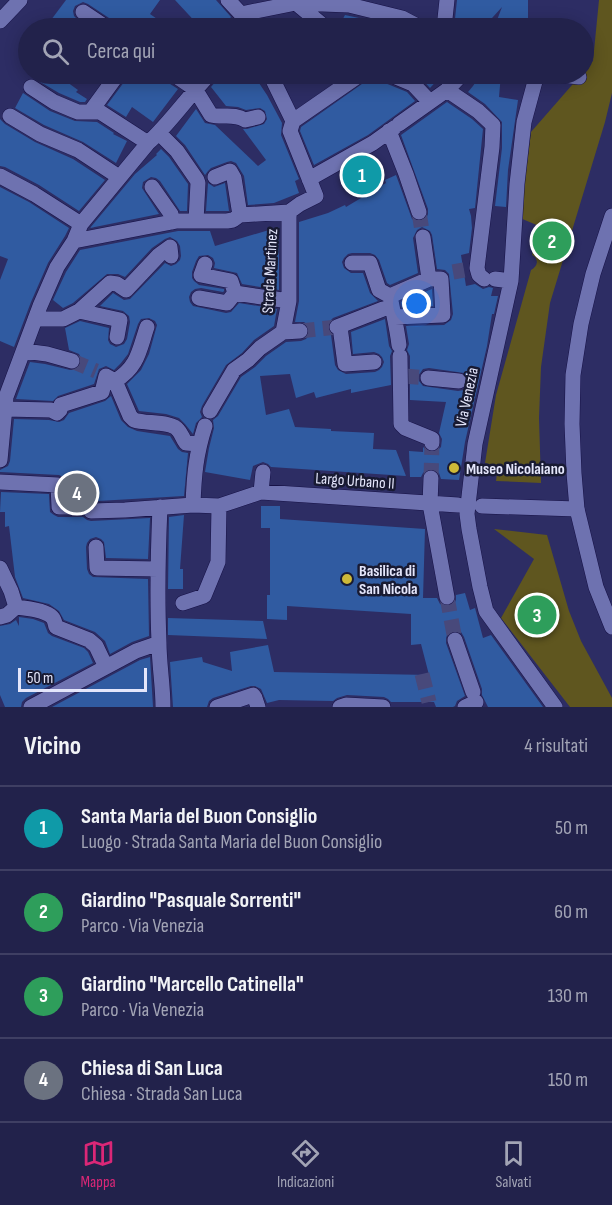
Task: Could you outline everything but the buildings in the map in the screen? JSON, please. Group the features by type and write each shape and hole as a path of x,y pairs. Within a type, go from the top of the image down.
{"street":[{"path":"0,21 20,0"},
{"path":"228,0 243,18"},
{"path":"241,14 315,0"},
{"path":"445,18 447,0"},
{"path":"296,3 314,18"},
{"path":"296,3 349,5 402,18"},
{"path":"83,12 92,18"},
{"path":"96,112 112,84"},
{"path":"189,84 195,88 207,121 230,115 239,116 245,120 258,117"},
{"path":"0,460 5,403 57,267 74,241 81,224 199,84"},
{"path":"275,84 293,121"},
{"path":"74,241 172,222 227,221 240,215 290,212 316,196 290,131 293,121 347,84"},
{"path":"413,84 430,102"},
{"path":"309,179 373,143 453,84"},
{"name":"Via Venezia","path":"534,84 501,211 513,255 469,276 475,444 467,514 486,611 555,707"},
{"path":"31,87 54,102 78,112 96,112 177,151 198,183 196,221"},
{"path":"392,306 443,315 469,276 501,211 485,205 493,125 478,111 447,90"},
{"path":"10,116 40,134 78,150 119,177"},
{"path":"394,128 419,212"},
{"path":"215,177 230,171 234,178 240,215"},
{"path":"0,176 34,194 81,224"},
{"path":"152,187 171,214 172,222"},
{"name":"Strada Martinez","path":"283,332 289,301 290,212"},
{"path":"612,216 593,274 584,314 573,375 572,424 577,509 596,587 612,627"},
{"path":"423,237 469,276"},
{"path":"36,319 63,319 79,311 110,283 117,284 126,290 159,255 170,247 171,256"},
{"path":"352,262 370,263 379,290 392,306 402,376 401,424 405,428 432,439 432,443"},
{"path":"205,264 201,275 231,281 235,293"},
{"path":"374,362 345,364 338,327 469,276"},
{"path":"235,293 289,301"},
{"path":"199,298 227,303 235,293"},
{"path":"79,311 120,320 117,337"},
{"path":"105,376 126,374 135,362 147,327"},
{"path":"192,505 194,471 199,444 208,419 234,370 283,332 300,331"},
{"path":"24,351 72,361"},
{"path":"105,376 134,420 172,425 178,429 186,443 199,444"},
{"path":"5,403 51,410 57,413 61,405 102,392 105,376"},
{"path":"428,378 459,381"},
{"path":"0,482 58,485 59,507 90,507 91,511 125,510 192,505 219,506 269,492 263,472"},
{"path":"431,478 430,504 447,597"},
{"name":"Largo Urbano II","path":"269,492 458,505"},
{"path":"183,603 204,596 218,562 219,506"},
{"path":"482,506 577,509"},
{"path":"160,507 159,643 163,707"},
{"path":"96,547 97,568 158,569"},
{"path":"0,568 16,607"},
{"path":"0,617 7,615 16,607 32,609 51,616 56,627 89,640 96,646 106,667"},
{"path":"455,640 474,701"},
{"path":"31,707 136,651 159,643"},
{"path":"217,707 253,695 258,707"},
{"path":"344,706 383,707"}],"shaded area":[{"path":"599,0 612,0 612,93 550,303 541,367 539,418 541,483 496,481 498,466 485,463 496,395 531,270 537,263 532,255 539,226 520,218 531,132 573,84 594,84 594,51"},
{"path":"494,529 547,535 569,611 581,641 612,698 612,707 570,707 501,618 534,559"}],"tunnel":[{"path":"419,212 423,237"},
{"path":"453,272 464,270"},
{"path":"300,331 337,327"},
{"path":"72,361 96,371"},
{"path":"404,376 428,378"},
{"path":"431,478 432,443"},
{"path":"447,597 455,640"},
{"path":"422,674 429,702"}],"place":[{"name":"Santa Maria del Buon Consiglio","path":"362,175"},
{"name":"Giardino \"Pasquale Sorrenti\"","path":"552,241"},
{"name":"Museo Nicolaiano","path":"454,468"},
{"name":"Chiesa di San Luca","path":"77,493"},
{"name":"Basilica di San Nicola","path":"347,579"},
{"name":"Giardino \"Marcello Catinella\"","path":"537,615"}]}
